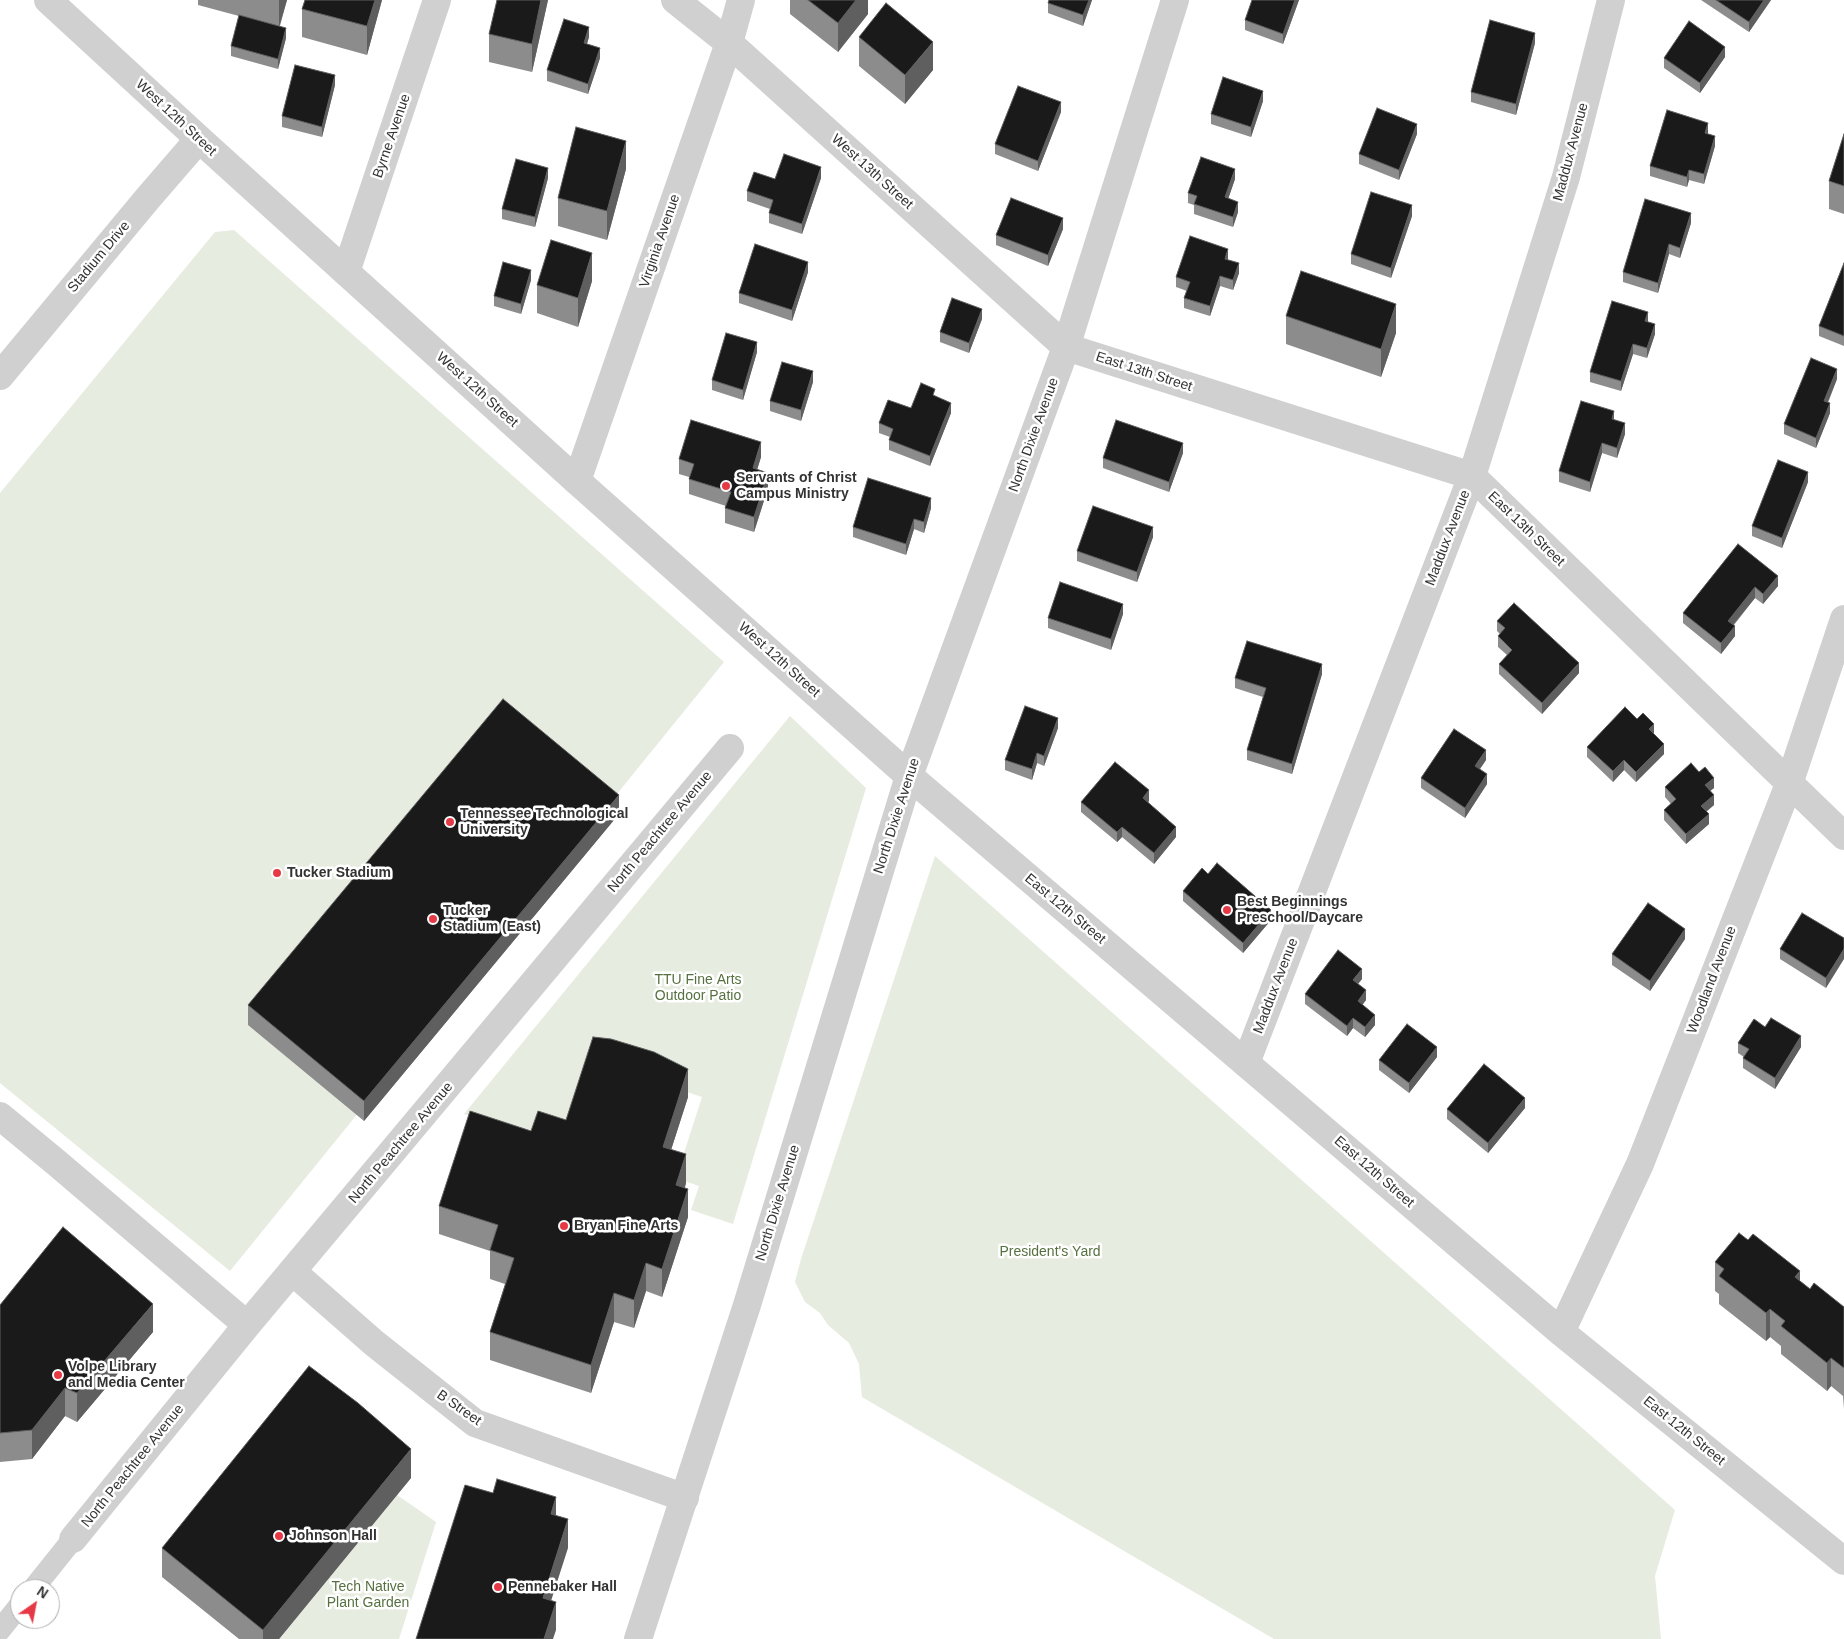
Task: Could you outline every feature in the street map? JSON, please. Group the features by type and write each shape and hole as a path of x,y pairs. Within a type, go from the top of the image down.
{"street":[{"name":"West 12th Street","path":"48,0 198,139 909,776"},
{"name":"Byrne Avenue","path":"346,272 437,0"},
{"name":"West 13th Street","path":"675,0 728,43 1066,347"},
{"name":"Virginia Avenue","path":"577,480 728,43 741,0"},
{"name":"North Dixie Avenue","path":"638,1639 750,1297 909,776 1066,347 1175,0"},
{"name":"Maddux Avenue","path":"1246,1063 1472,476 1566,177 1611,0"},
{"name":"Stadium Drive","path":"0,376 198,139"},
{"name":"East 13th Street","path":"1066,347 1472,476 1844,836"},
{"name":"Woodland Avenue","path":"1561,1332 1640,1164 1789,784 1844,619"},
{"name":"North Peachtree Avenue","path":"73,1539 246,1325 730,748"},
{"name":"East 12th Street","path":"909,776 1561,1332 1844,1561"},
{"path":"0,1116 246,1325"},
{"name":"B Street","path":"292,1272 374,1343 475,1423 685,1498"},
{"path":"41,1579 73,1539"},
{"path":"0,1630 10,1618"}],"green space":[{"name":"Tucker Stadium","path":"234,230 724,662 230,1271 0,1083 0,493 215,232"},
{"name":"TTU Fine Arts Outdoor Patio","path":"790,716 866,788 733,1224 691,1210 699,1186 676,1178 702,1097 611,1067 563,1146 464,1114"},
{"name":"President's Yard","path":"935,856 1675,1510 1655,1576 1661,1639 1274,1639 862,1397 859,1364 849,1343 828,1325 820,1313 805,1302 795,1282"},
{"name":"Tech Native Plant Garden","path":"397,1495 436,1522 399,1639 278,1639"}],"building":[{"path":"305,0 375,0 367,26 302,9"},
{"path":"497,0 541,0 532,44 489,34"},
{"path":"808,0 856,0 838,23"},
{"path":"1049,0 1089,0 1083,15 1048,3"},
{"path":"1252,0 1295,0 1283,34 1245,20"},
{"path":"1716,0 1764,0 1749,22"},
{"path":"886,3 933,42 905,75 859,37"},
{"path":"239,15 286,28 278,59 231,46"},
{"path":"564,19 589,27 584,43 600,48 588,84 547,70"},
{"path":"1490,20 1535,33 1516,104 1471,92"},
{"path":"1689,21 1725,47 1700,83 1664,58"},
{"path":"295,65 335,75 322,127 282,116"},
{"path":"1223,77 1263,91 1251,127 1211,114"},
{"path":"1018,86 1061,102 1038,161 995,144"},
{"path":"1377,108 1417,124 1399,170 1359,154"},
{"path":"1667,110 1708,123 1705,133 1715,136 1704,174 1689,170 1687,177 1650,166"},
{"path":"576,127 626,141 607,211 558,198"},
{"path":"1844,134 1844,186 1829,181"},
{"path":"784,154 821,167 802,224 769,213 773,200 747,191 754,172 775,179"},
{"path":"1201,157 1235,169 1225,197 1238,202 1233,217 1194,204 1197,196 1188,193"},
{"path":"516,159 548,168 535,217 502,209"},
{"path":"1371,192 1412,205 1391,268 1351,254"},
{"path":"1011,198 1063,218 1048,255 996,235"},
{"path":"1645,199 1691,213 1680,248 1669,244 1658,283 1623,272"},
{"path":"1190,236 1228,249 1225,259 1239,263 1233,280 1220,276 1210,306 1184,298 1190,282 1176,277"},
{"path":"551,240 592,253 578,298 537,285"},
{"path":"755,244 808,262 792,310 739,293"},
{"path":"503,262 531,270 521,304 494,296"},
{"path":"1844,263 1844,336 1819,326"},
{"path":"1301,271 1396,304 1381,349 1286,316"},
{"path":"952,298 982,309 969,343 940,332"},
{"path":"1612,301 1648,312 1645,321 1655,324 1647,348 1633,344 1621,381 1590,372"},
{"path":"726,333 757,342 743,390 712,380"},
{"path":"1811,358 1837,369 1824,401 1830,403 1816,438 1784,424"},
{"path":"782,362 813,371 801,410 770,401"},
{"path":"921,383 935,389 933,395 951,403 930,456 889,440 893,429 879,423 888,400 911,408"},
{"path":"1581,401 1614,411 1612,419 1625,423 1617,448 1602,443 1590,482 1559,471"},
{"name":"Servants of Christ Campus Ministry","path":"691,420 761,442 753,468 768,473 754,517 725,508 731,492 689,479 694,464 679,459"},
{"path":"1116,420 1183,443 1169,482 1103,458"},
{"path":"1778,460 1808,472 1782,538 1752,526"},
{"path":"868,478 931,498 924,522 914,519 906,544 853,527"},
{"path":"1093,506 1153,527 1137,572 1077,551"},
{"path":"1738,544 1778,576 1763,594 1755,587 1728,621 1735,626 1721,643 1683,613"},
{"path":"1060,582 1123,604 1111,639 1048,618"},
{"path":"1514,603 1579,663 1542,703 1499,664 1512,650 1498,636 1505,628 1497,621"},
{"path":"1247,641 1322,664 1292,764 1247,750 1266,688 1235,678"},
{"name":"Tucker Stadium (East)","path":"503,699 619,795 364,1101 248,1005"},
{"path":"1025,706 1058,718 1044,756 1037,753 1032,769 1005,760"},
{"path":"1625,707 1637,719 1643,713 1654,724 1649,729 1664,744 1636,772 1624,760 1613,771 1587,747"},
{"path":"1454,729 1486,750 1475,766 1487,774 1465,808 1421,778"},
{"path":"1115,762 1149,790 1143,798 1176,827 1154,853 1122,827 1117,832 1081,802"},
{"path":"1691,763 1699,772 1705,767 1714,778 1705,785 1714,795 1701,806 1709,814 1686,834 1664,810 1676,799 1665,787"},
{"name":"Best Beginnings Preschool/Daycare","path":"1217,863 1271,910 1243,943 1183,891 1202,868 1208,874"},
{"path":"1648,903 1685,929 1650,981 1612,954"},
{"path":"1802,913 1844,938 1844,949 1826,978 1780,949"},
{"path":"1338,950 1362,969 1353,980 1366,990 1358,1001 1375,1015 1365,1027 1353,1018 1347,1026 1305,994"},
{"path":"1771,1018 1801,1036 1775,1078 1743,1058 1749,1049 1738,1043 1754,1019 1765,1027"},
{"path":"1407,1024 1437,1047 1409,1083 1379,1060"},
{"name":"Bryan Fine Arts","path":"593,1037 611,1039 654,1052 688,1069 663,1147 686,1154 676,1185 688,1189 662,1269 646,1263 634,1300 614,1293 591,1365 490,1332 514,1258 490,1250 498,1225 439,1206 470,1111 531,1131 538,1111 566,1120"},
{"path":"1484,1064 1525,1098 1488,1143 1447,1109"},
{"name":"Volpe Library and Media Center","path":"63,1227 153,1304 77,1393 65,1388 32,1430 0,1433 0,1305"},
{"path":"1739,1233 1748,1240 1753,1234 1800,1271 1795,1277 1810,1289 1814,1283 1844,1307 1844,1368 1831,1358 1827,1363 1781,1326 1785,1321 1770,1309 1766,1313 1719,1276 1724,1269 1715,1262"},
{"name":"Johnson Hall","path":"309,1366 358,1403 411,1449 263,1630 162,1548"},
{"name":"Pennebaker Hall","path":"497,1479 556,1497 551,1514 568,1519 543,1598 556,1602 544,1639 416,1639 465,1485 493,1493"}],"place":[{"name":"Servants of Christ Campus Ministry","path":"726,486"},
{"name":"Tennessee Technological University","path":"450,822"},
{"name":"Tucker Stadium","path":"277,873"},
{"name":"Best Beginnings Preschool/Daycare","path":"1227,910"},
{"name":"Tucker Stadium (East)","path":"433,919"},
{"name":"Bryan Fine Arts","path":"564,1226"},
{"name":"Volpe Library and Media Center","path":"58,1375"},
{"name":"Johnson Hall","path":"279,1536"},
{"name":"Pennebaker Hall","path":"498,1587"}]}
